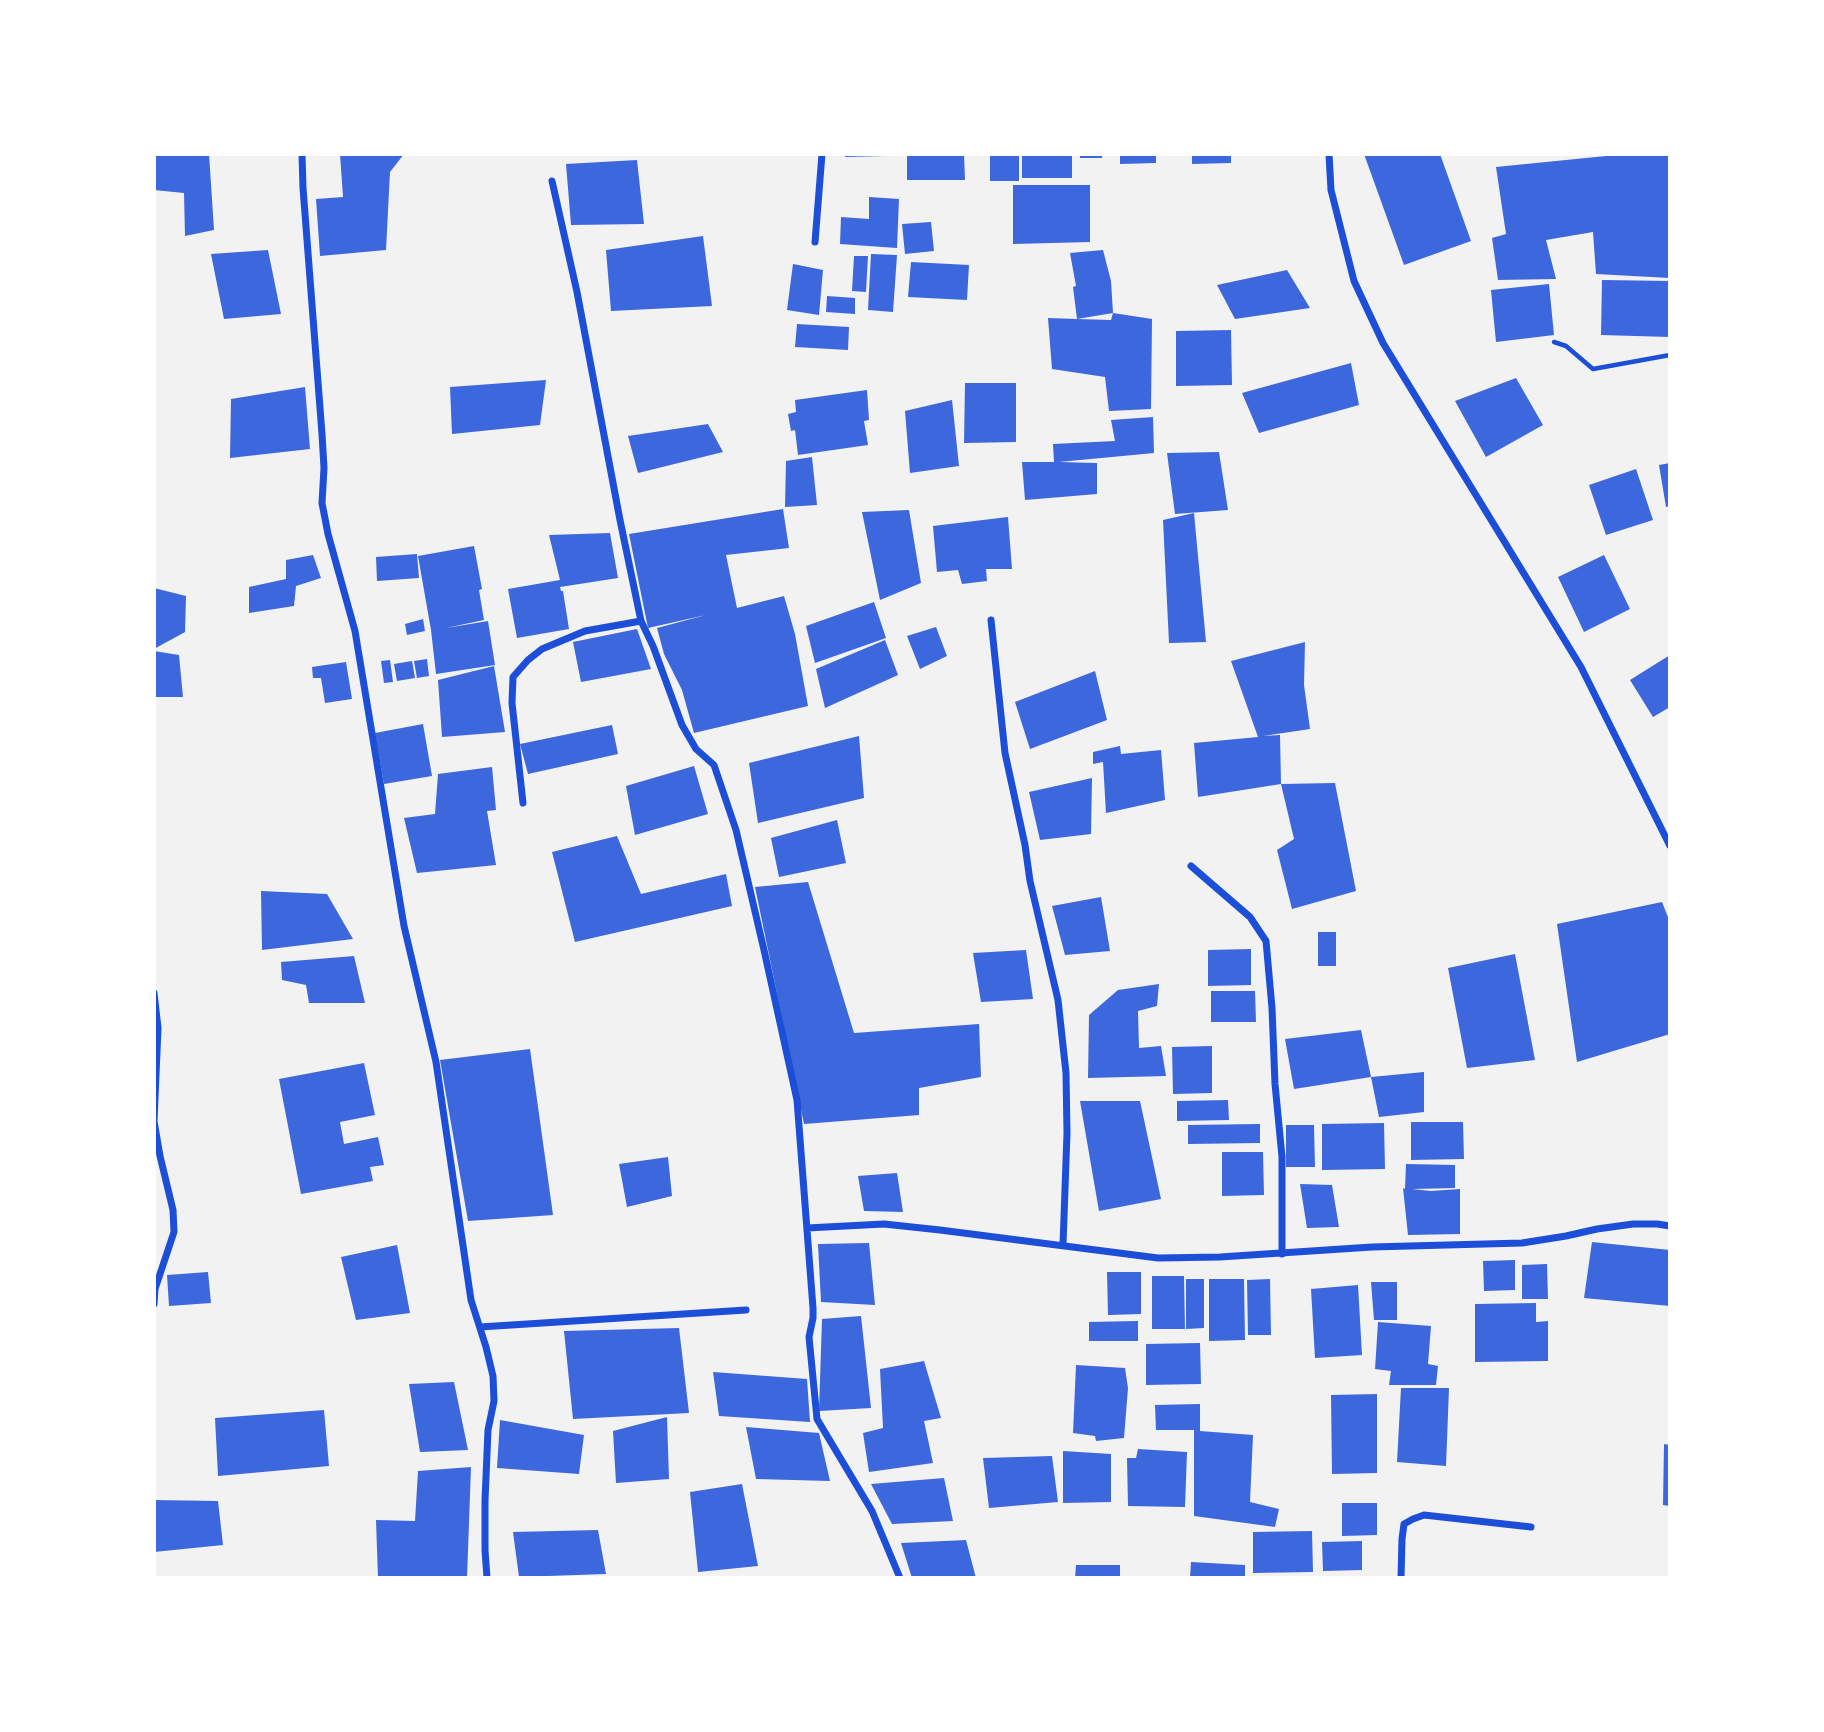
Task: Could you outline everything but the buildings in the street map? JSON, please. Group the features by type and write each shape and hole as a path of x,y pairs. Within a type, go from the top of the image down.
{"street":[{"path":"302,154 323,434 322,503 355,631 404,926 436,1062 471,1300 493,1376 494,1401 488,1430 485,1500 487,1578"},
{"path":"815,242 822,154"},
{"path":"1329,154 1331,190 1354,281 1383,343 1581,667 1670,846"},
{"path":"552,181 577,292 641,621 682,725 696,750 714,765 736,830 797,1100 813,1318 808,1337 817,1419 872,1511 900,1578"},
{"path":"991,620 1004,753 1058,1000 1066,1073 1063,1245"},
{"path":"523,803 512,703 513,677 542,649 585,631 641,621"},
{"path":"1191,866 1250,917 1266,941 1282,1157 1282,1254"},
{"path":"154,993 158,1028 154,1121 173,1210 174,1231 155,1289 154,1304"},
{"path":"807,1228 884,1224 1158,1258 1282,1254 1372,1247 1522,1243 1633,1224 1670,1226"},
{"path":"480,1327 746,1310"},
{"path":"1401,1578 1404,1524 1413,1519 1424,1516 1531,1527"}],"path":[{"path":"1554,342 1566,346 1593,369 1670,355"}]}
